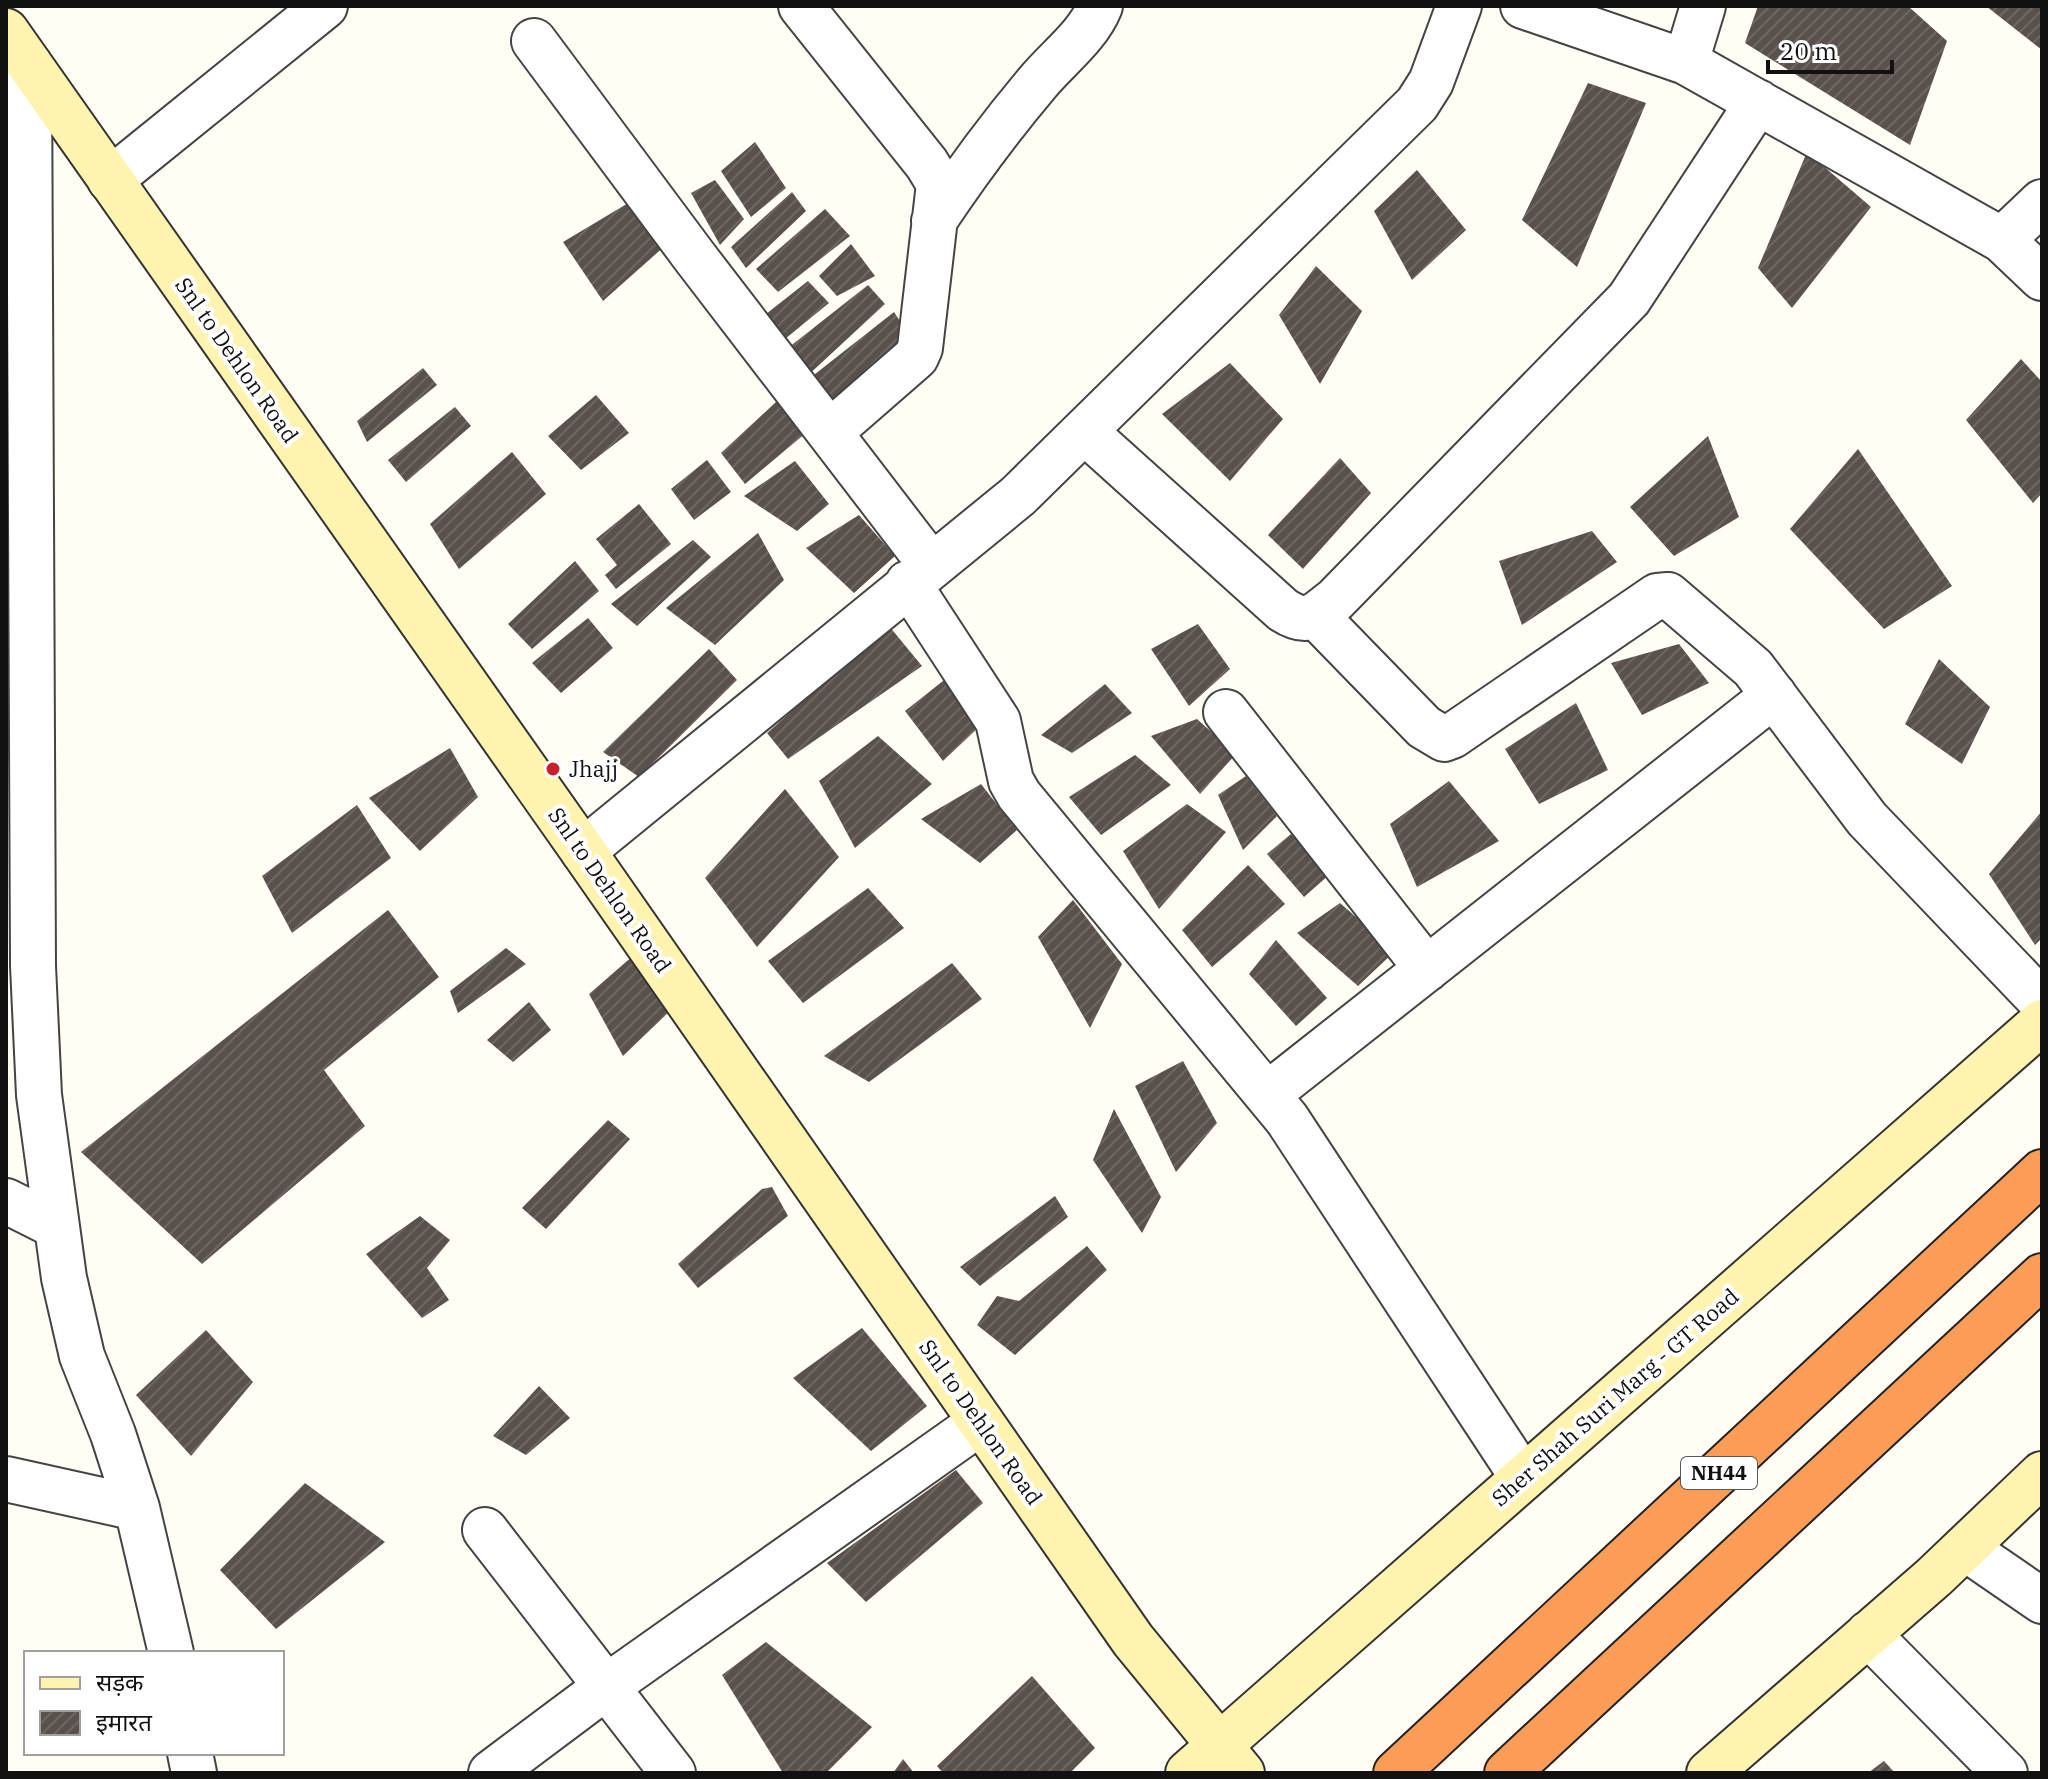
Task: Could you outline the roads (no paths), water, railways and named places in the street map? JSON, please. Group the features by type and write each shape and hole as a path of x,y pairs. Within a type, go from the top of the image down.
{"highway":[{"name":"NH44","path":"1396,1773 2042,1172"},
{"path":"1507,1773 2042,1276"}],"street":[{"path":"110,180 325,6"},
{"path":"801,6 935,175 940,194 934,221 923,336 916,357 830,432"},
{"path":"934,221 983,150 1040,80 1082,35 1100,6"},
{"path":"583,851 1018,496 1417,104 1431,82 1459,6"},
{"path":"1523,6 1686,62 2002,240 2042,278"},
{"path":"1686,62 1703,6"},
{"path":"534,41 830,432 920,574 998,721 1011,781 1019,795 1287,1119 1523,1478"},
{"path":"17,48 19,774 39,1095 64,1278 82,1356 113,1434 137,1508 171,1651"},
{"name":"Snl to Dehlon Road","path":"17,48 583,851 1133,1640 1216,1764"},
{"path":"1084,431 1283,610 1300,619 1316,616 1629,299 1758,102"},
{"path":"2002,240 2042,202"},
{"path":"1316,616 1424,727 1444,739 1661,594 1673,598 1740,654 1867,819 2042,1002"},
{"path":"1268,1094 1774,695"},
{"path":"1226,712 1427,969"},
{"name":"Sher Shah Suri Marg - GT Road","path":"1216,1764 1523,1478 2042,1022"},
{"path":"6,1201 56,1226"},
{"path":"491,1773 606,1687 981,1422"},
{"path":"1709,1773 1965,1548 2042,1474"},
{"path":"6,1479 137,1508"},
{"path":"485,1530 673,1773"},
{"path":"1965,1548 2042,1601"},
{"path":"1868,1634 2005,1773"}],"place":[{"name":"Jhajj","path":"553,769"}]}
